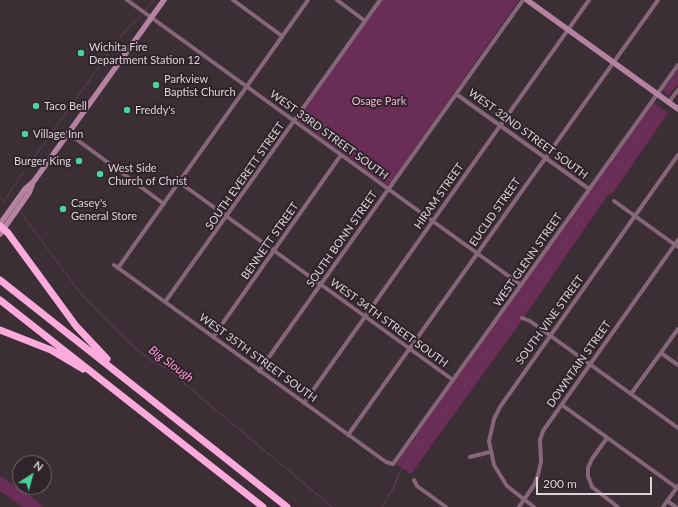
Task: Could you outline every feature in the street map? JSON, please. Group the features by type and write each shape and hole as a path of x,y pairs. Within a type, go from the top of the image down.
{"highway":[{"path":"1,228 76,326 129,382"},
{"path":"0,280 287,507"},
{"path":"0,300 264,507"},
{"path":"0,330 51,350 109,384"}],"main road":[{"path":"1,228 29,193 34,181 164,0"},
{"path":"527,0 678,109"}],"street":[{"name":"WEST 33RD STREET SOUTH","path":"127,0 521,285"},
{"path":"232,0 282,36"},
{"path":"68,134 164,204 308,0"},
{"path":"337,0 365,21"},
{"name":"SOUTH EVERETT STREET","path":"165,302 380,0"},
{"name":"SOUTH BONN STREET","path":"260,370 523,0"},
{"name":"HIRAM STREET","path":"304,402 589,0"},
{"name":"EUCLID STREET","path":"348,435 544,157 658,0"},
{"name":"WEST GLENN STREET","path":"391,464 453,380 678,65"},
{"path":"669,102 678,90"},
{"name":"WEST 32ND STREET SOUTH","path":"456,94 589,189"},
{"name":"BENNETT STREET","path":"213,337 341,155"},
{"name":"SOUTH VINE STREET","path":"534,507 502,480 490,452 490,431 500,407 678,155"},
{"name":"WEST 34TH STREET SOUTH","path":"179,182 453,380"},
{"path":"614,201 676,246"},
{"name":"WEST 35TH STREET SOUTH","path":"164,204 116,267 348,435 391,464"},
{"name":"DOWNTAIN STREET","path":"519,507 534,485 540,469 540,437 676,246 678,240"},
{"path":"522,318 550,336 678,428"},
{"path":"632,394 678,329"},
{"path":"661,353 678,365"},
{"path":"562,405 677,487 663,507"},
{"path":"607,438 592,459 588,468 588,476 592,487 618,507"},
{"path":"470,457 490,452"},
{"path":"414,480 417,486 446,507"},
{"path":"667,501 676,507"}],"green space":[{"name":"Osage Park","path":"382,0 519,0 388,186 297,120"},
{"path":"678,69 678,84 668,96 663,90"},
{"path":"653,102 668,113 613,193 607,196 525,316 411,474 396,464"},
{"path":"0,476 12,484 12,495 29,495 44,507 23,507 0,491"}],"waterway":[{"path":"146,10 153,0"},
{"path":"120,37 140,17"},
{"path":"28,166 108,54"},
{"path":"668,89 678,76"},
{"path":"382,507 395,485 399,473 460,391 660,107"},
{"path":"0,198 4,201 24,171"},
{"name":"Big Slough","path":"21,213 81,294 129,343 152,361 170,370 332,507"}],"place":[{"name":"Wichita Fire Department Station 12","path":"81,53"},
{"name":"Parkview Baptist Church","path":"156,85"},
{"name":"Taco Bell","path":"36,106"},
{"name":"Freddy's","path":"127,110"},
{"name":"Village Inn","path":"25,134"},
{"name":"Burger King","path":"79,161"},
{"name":"West Side Church of Christ","path":"100,174"},
{"name":"Casey's General Store","path":"63,209"}]}
